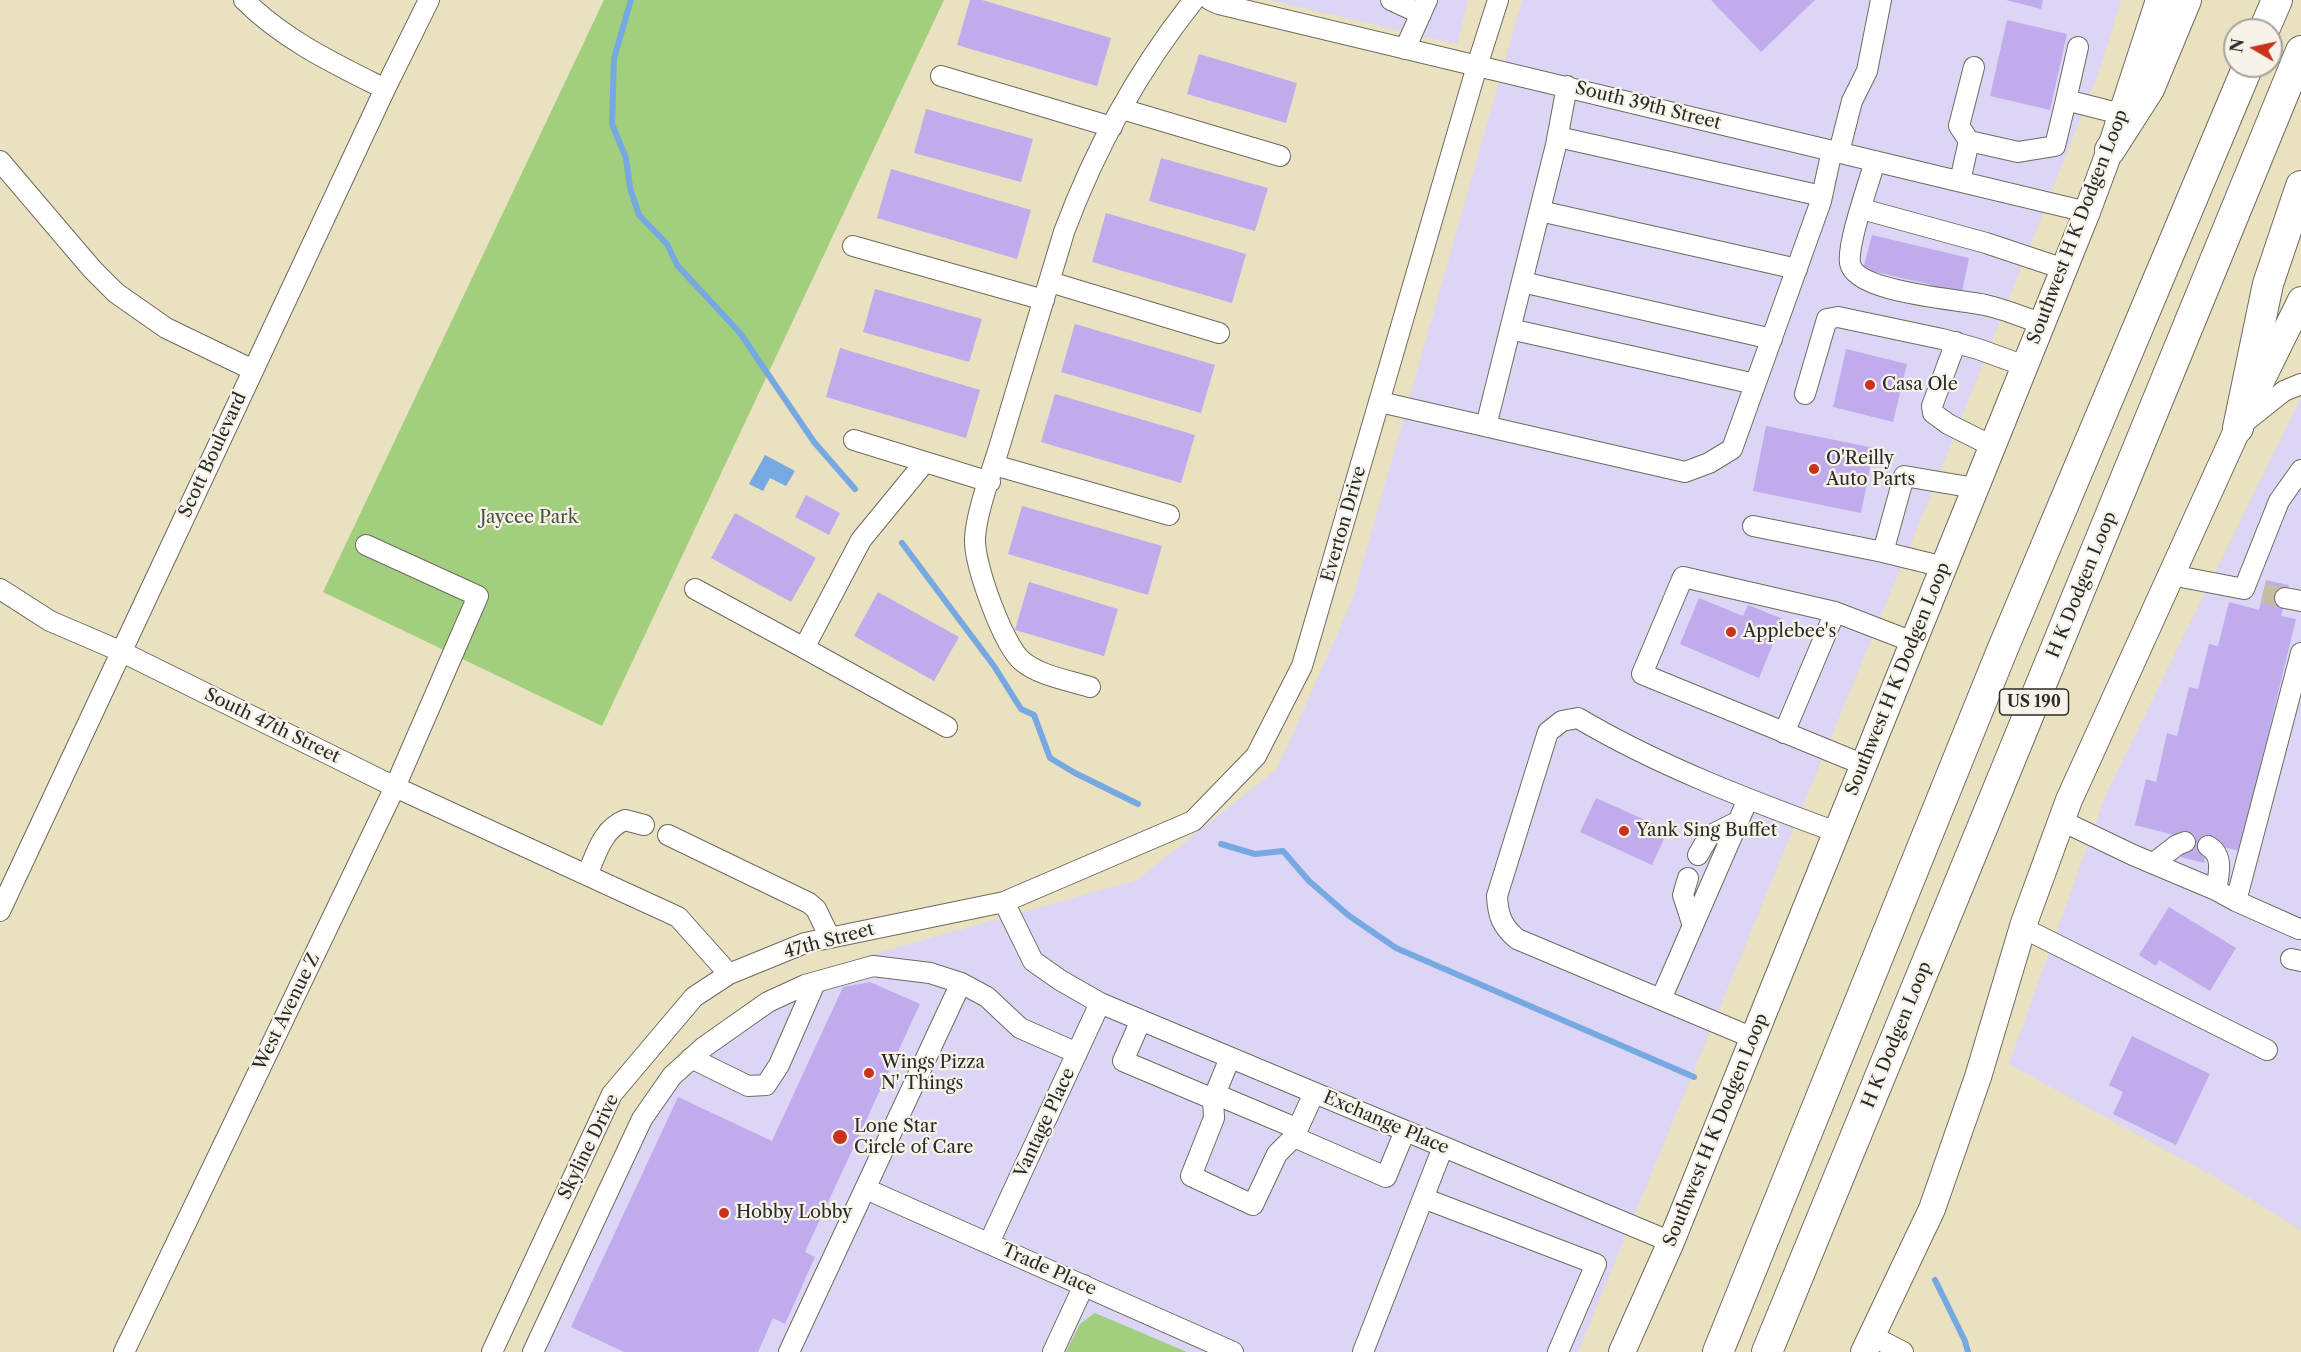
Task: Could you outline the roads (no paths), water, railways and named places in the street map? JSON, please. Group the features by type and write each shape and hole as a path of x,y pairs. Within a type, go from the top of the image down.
{"highway":[{"path":"2110,150 2149,89 2186,0"},
{"path":"2269,18 2277,0"},
{"name":"H K Dodgen Loop","path":"1767,1352 2301,51"},
{"name":"US 190","path":"1718,1352 2006,642 2243,78"},
{"path":"2238,428 2268,284 2301,186"}],"main road":[{"name":"Southwest H K Dodgen Loop","path":"1622,1352 1671,1242 2087,212 2110,150 2159,0"},
{"path":"1868,1344 1932,1209 1980,1070 2023,928 2062,821 2238,428 2301,300"}],"street":[{"path":"244,0 265,20 314,53 385,89"},
{"name":"Scott Boulevard","path":"0,911 120,651 429,0"},
{"path":"1090,687 1034,669 1021,660 1012,648 982,579 976,558 975,538 992,473 1077,198 1122,109 1154,55 1194,0"},
{"name":"South 39th Street","path":"1210,0 1405,49 2087,212"},
{"path":"1391,0 1424,7 1405,49"},
{"name":"Everton Drive","path":"1004,902 1193,821 1256,756 1302,666 1498,0"},
{"path":"1380,402 1685,472 1709,464 1732,449 1797,269 1852,102 1867,70 1881,0"},
{"path":"1974,67 1959,126 1969,141 2018,152 2055,146 2078,47"},
{"path":"940,76 1112,127"},
{"path":"1486,426 1558,137 1567,86"},
{"path":"2066,100 2121,114"},
{"path":"1122,109 1280,156"},
{"path":"1558,137 1822,196"},
{"path":"1960,181 1969,141"},
{"path":"0,161 92,269 116,293 166,328 253,370"},
{"path":"1875,161 1851,243 1850,264 1858,275 1890,289 1987,305 2042,324"},
{"path":"1862,209 1986,243 2064,269"},
{"path":"1540,211 1797,269"},
{"path":"853,246 1219,333"},
{"path":"1522,282 1772,339"},
{"path":"1805,394 1827,319 1838,317 1956,342 2025,366"},
{"path":"1510,329 1755,384"},
{"path":"1956,342 1932,406 1933,413 1948,424 1992,446"},
{"path":"2238,428 2284,391 2301,384"},
{"path":"854,440 925,462 992,473 1169,515"},
{"path":"804,648 861,540 925,462"},
{"path":"2172,575 2254,591 2279,501 2301,470"},
{"path":"1883,552 1904,476 1975,488"},
{"path":"1753,526 1883,552 1944,567"},
{"name":"West Avenue Z","path":"124,1352 395,787 478,596 366,545"},
{"path":"1864,765 1642,674 1683,577 1835,612 1913,642"},
{"name":"South 47th Street","path":"0,589 50,621 120,651 395,787 587,875"},
{"path":"695,589 947,727"},
{"path":"1784,733 1835,612"},
{"path":"2236,901 2301,653"},
{"path":"1753,1038 1517,939 1503,927 1498,914 1497,896 1548,732 1562,721 1578,718 1605,734 1748,799 1836,832"},
{"path":"1661,999 1748,799"},
{"path":"644,825 625,820 613,826 603,839 587,875 678,917 729,974"},
{"path":"1698,855 1709,836 1738,821"},
{"path":"2062,821 2299,929"},
{"path":"668,836 809,903 816,909 830,938"},
{"path":"2154,863 2177,845 2185,842"},
{"path":"2208,846 2214,850 2219,862 2216,890"},
{"path":"1688,878 1683,895 1693,926"},
{"path":"1004,902 1033,961 1100,1003"},
{"name":"47th Street","path":"729,974 805,943 1004,902"},
{"path":"2023,928 2267,1050"},
{"path":"532,1352 642,1119 672,1076 691,1058 768,1002 814,982 873,966 930,973 961,983 987,997 1020,1028 1077,1053"},
{"name":"Skyline Drive","path":"492,1352 612,1094 694,997 729,974"},
{"path":"691,1058 748,1086 766,1085 779,1065 814,982"},
{"path":"789,1352 961,983"},
{"name":"Exchange Place","path":"1100,1003 1671,1242"},
{"name":"Vantage Place","path":"989,1243 1100,1003"},
{"path":"1141,1020 1123,1061 1214,1096 1386,1177 1405,1131"},
{"path":"1230,1058 1214,1096 1214,1118 1191,1176 1253,1205 1277,1154 1296,1133 1314,1093"},
{"path":"1363,1352 1443,1147"},
{"name":"Trade Place","path":"866,1189 1233,1352"},
{"path":"1424,1198 1596,1264 1558,1352"},
{"path":"1053,1352 1084,1285"},
{"path":"1868,1344 1902,1352"}],"water":[{"path":"765,455 795,471 786,486 770,478 763,491 749,484"}],"waterway":[{"path":"631,0 614,58 612,124 626,158 630,188 639,215 667,244 677,265 740,333 814,442 855,489"},
{"path":"902,543 994,666 1021,709 1034,715 1050,758 1138,804"},
{"path":"1221,844 1255,854 1283,851 1309,881 1348,915 1396,948 1694,1077"},
{"path":"1935,1280 1965,1341 1968,1352"}],"tunnel":[{"path":"2263,593 2285,598"}],"place":[{"name":"Casa Ole","path":"1870,385"},
{"name":"O'Reilly Auto Parts","path":"1814,469"},
{"name":"Applebee's","path":"1731,632"},
{"name":"Yank Sing Buffet","path":"1624,831"},
{"name":"Wings Pizza N' Things","path":"869,1073"},
{"name":"Lone Star Circle of Care","path":"840,1137"},
{"name":"Hobby Lobby","path":"724,1213"}],"park label":[{"name":"Jaycee Park","path":"529,518"}]}
